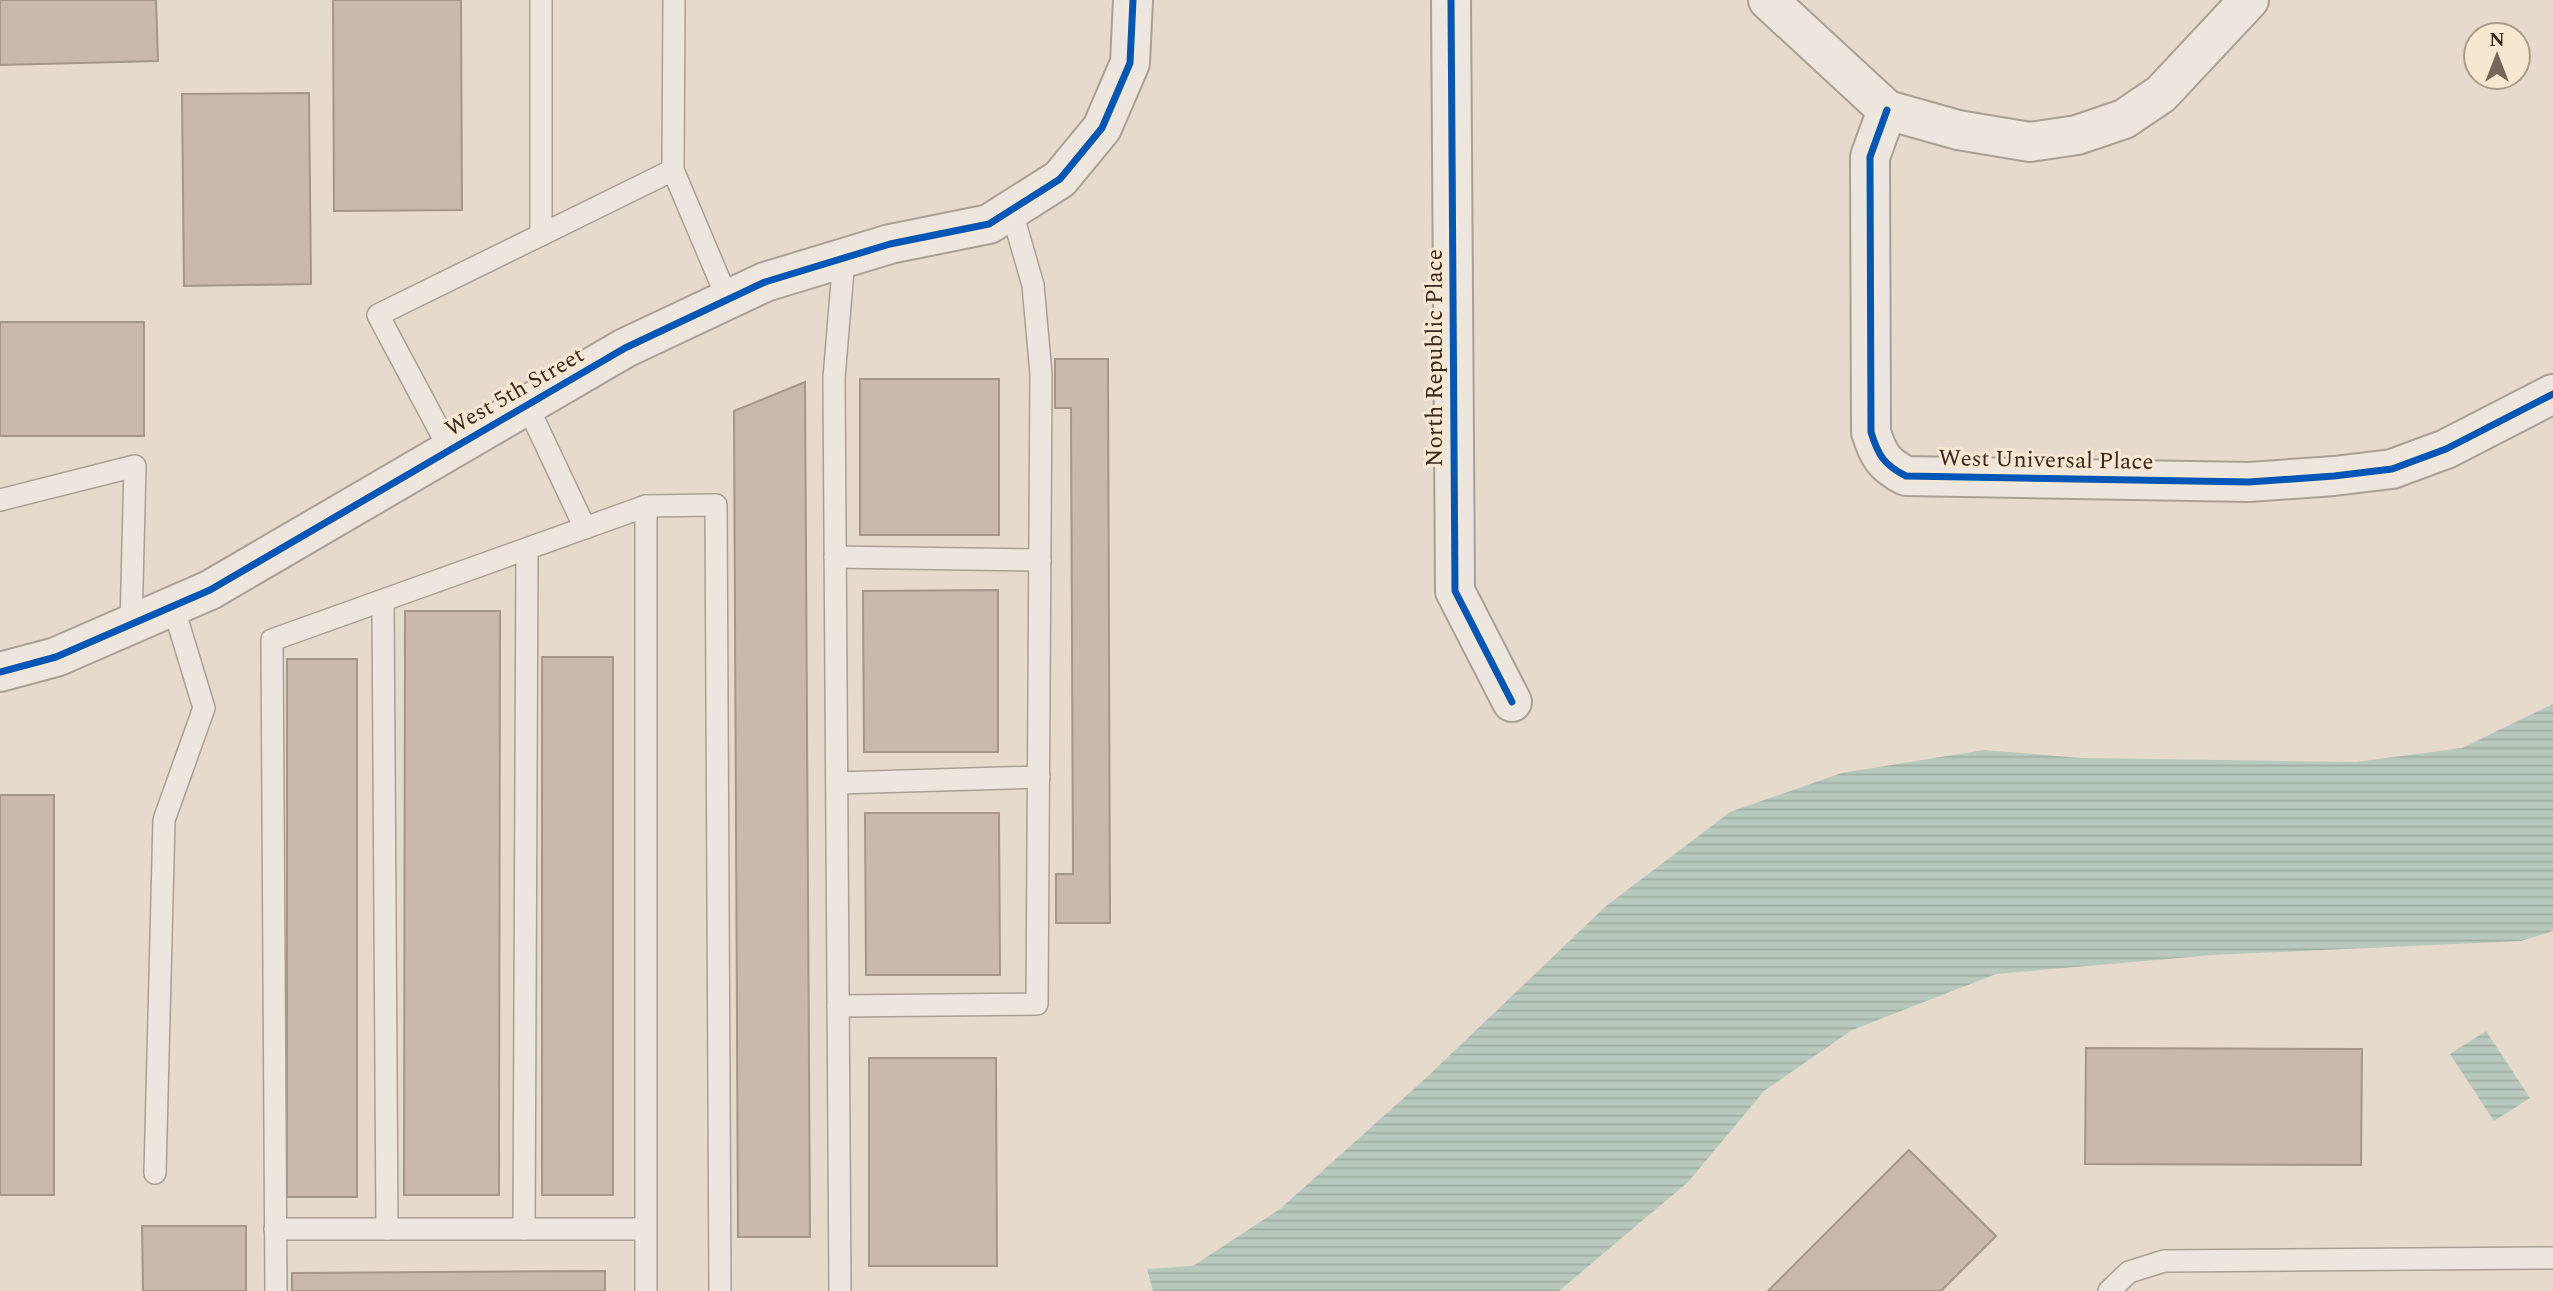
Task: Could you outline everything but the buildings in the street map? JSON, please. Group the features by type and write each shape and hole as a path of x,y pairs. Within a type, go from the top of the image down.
{"street":[{"name":"West 5th Street","path":"0,672 56,657 210,590 625,348 765,282 890,244 989,224 1060,179 1101,128 1130,63 1133,0"},
{"name":"North Republic Place","path":"1451,0 1455,591 1512,702"},
{"path":"1768,0 1887,110 1958,130 2030,142 2077,135 2124,119 2161,94 2249,0"},
{"name":"West Universal Place","path":"1887,110 1870,157 1871,432 1879,457 1890,468 1906,476 2249,482 2392,469 2446,449 2553,394"}],"lane":[{"path":"541,0 541,235"},
{"path":"674,0 673,170 728,300"},
{"path":"450,450 378,315 673,170"},
{"path":"838,1006 1037,1004 1041,374 1033,285 1011,209"},
{"path":"840,1291 834,378 844,258"},
{"path":"527,405 585,528"},
{"path":"0,500 135,466 131,625"},
{"path":"276,1291 272,640 646,506 716,505 720,1291"},
{"path":"646,506 646,1291"},
{"path":"524,1229 527,549"},
{"path":"835,557 1040,560"},
{"path":"383,601 387,1229"},
{"path":"155,1173 164,820 204,708 173,606"},
{"path":"837,783 1039,777"},
{"path":"275,1229 645,1229"},
{"path":"2109,1291 2129,1272 2164,1261 2553,1258"}],"shaded area":[{"path":"2553,704 2553,931 2521,941 2213,955 1996,974 1852,1030 1764,1091 1688,1182 1559,1291 1153,1291 1147,1269 1193,1266 1280,1209 1426,1078 1605,907 1730,812 1842,773 1984,750 2081,758 2356,762 2462,748"},
{"path":"2486,1031 2530,1098 2494,1121 2450,1054"}],"cycle path":[{"path":"0,672 56,657 210,590 625,348 765,282 890,244 989,224 1060,179 1102,128 1130,63 1133,0"},
{"path":"1451,0 1455,591 1512,702"},
{"path":"1887,110 1870,157 1871,432 1883,458 1892,468 1906,476 2249,482 2392,469 2446,449 2553,394"}]}
